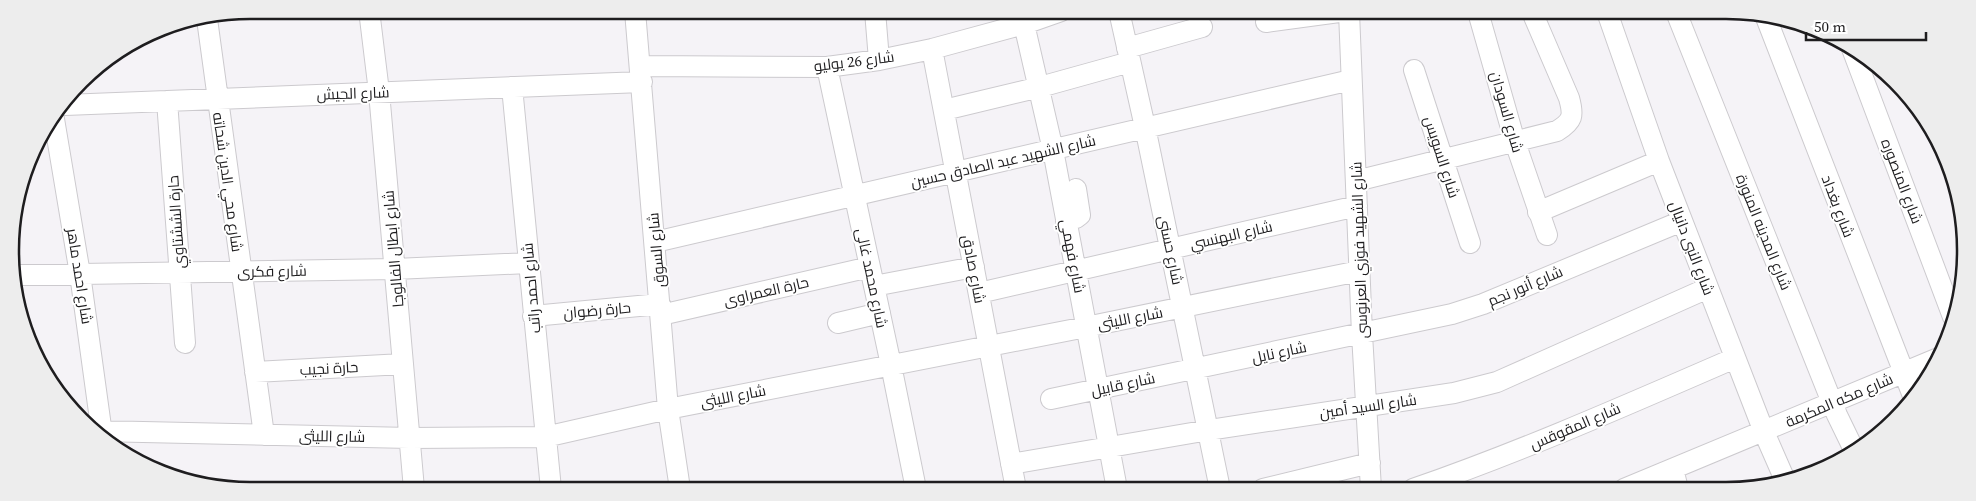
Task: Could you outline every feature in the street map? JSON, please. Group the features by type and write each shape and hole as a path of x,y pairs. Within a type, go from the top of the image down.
{"street":[{"name":"شارع ابطال الفالوجا","path":"369,19 379,92 413,482"},
{"name":"شارع السوق","path":"636,19 668,409 679,482"},
{"path":"876,19 879,60"},
{"name":"شارع 26 يوليو","path":"641,74 827,67 879,60 932,49 1038,19"},
{"name":"شارع حسنى","path":"1121,19 1219,482"},
{"path":"1266,22 1288,19"},
{"name":"شارع الشهيد فوزي العرنوسى","path":"1349,19 1362,334 1371,482"},
{"name":"شارع السودان","path":"1480,19 1515,142 1547,235"},
{"path":"1356,181 1557,131 1567,125 1573,111 1535,19"},
{"name":"شارع النبى دانيال","path":"1609,19 1659,161 1764,432 1783,474"},
{"name":"شارع المدينه المنورة","path":"1679,19 1832,402 1851,445"},
{"name":"شارع محي الدين شحاته","path":"207,23 216,99 264,435"},
{"name":"شارع بغداد","path":"1768,23 1910,390"},
{"name":"شارع فهمي","path":"1024,24 1053,150 1115,482"},
{"path":"944,110 1040,87 1202,27"},
{"name":"شارع صادق","path":"932,49 1015,482"},
{"name":"شارع المنصوره","path":"1856,59 1950,306"},
{"name":"شارع محمد غالى","path":"827,67 915,482"},
{"name":"شارع السويس","path":"1414,70 1470,243"},
{"name":"شارع الجيش","path":"70,105 512,87 641,74"},
{"name":"شارع الشهيد عبد الصادق حسين","path":"655,242 1351,80"},
{"name":"شارع احمد راتب","path":"512,87 550,482"},
{"name":"حارة الششتاوي","path":"167,101 185,343"},
{"name":"شارع احمد ماهر","path":"55,126 80,274 100,427"},
{"path":"1538,212 1659,161"},
{"path":"1066,221 1080,215 1076,189"},
{"name":"شارع البهنسي","path":"979,293 1357,206"},
{"name":"شارع أنور نجم","path":"1362,334 1452,314 1483,304 1682,221"},
{"name":"شارع فكرى","path":"20,276 395,269 528,263"},
{"name":"حارة العمراوى","path":"661,309 872,276 974,267"},
{"name":"شارع الليثى","path":"107,432 410,438 545,437 668,409 1360,271"},
{"name":"شارع السيد أمين","path":"1011,464 1209,430 1454,393 1497,382 1708,288"},
{"name":"حارة رضوان","path":"533,316 661,309"},
{"path":"838,323 880,313"},
{"name":"شارع نايل","path":"1196,369 1362,334"},
{"name":"شارع المقوقس","path":"1433,482 1552,436 1735,358"},
{"name":"شارع مكه المكرمة","path":"1641,482 1928,363"},
{"name":"حارة نجيب","path":"255,372 403,364"},
{"name":"شارع قابيل","path":"1050,399 1196,369"},
{"path":"1292,482 1370,463"},
{"path":"1673,469 1676,482"}]}
